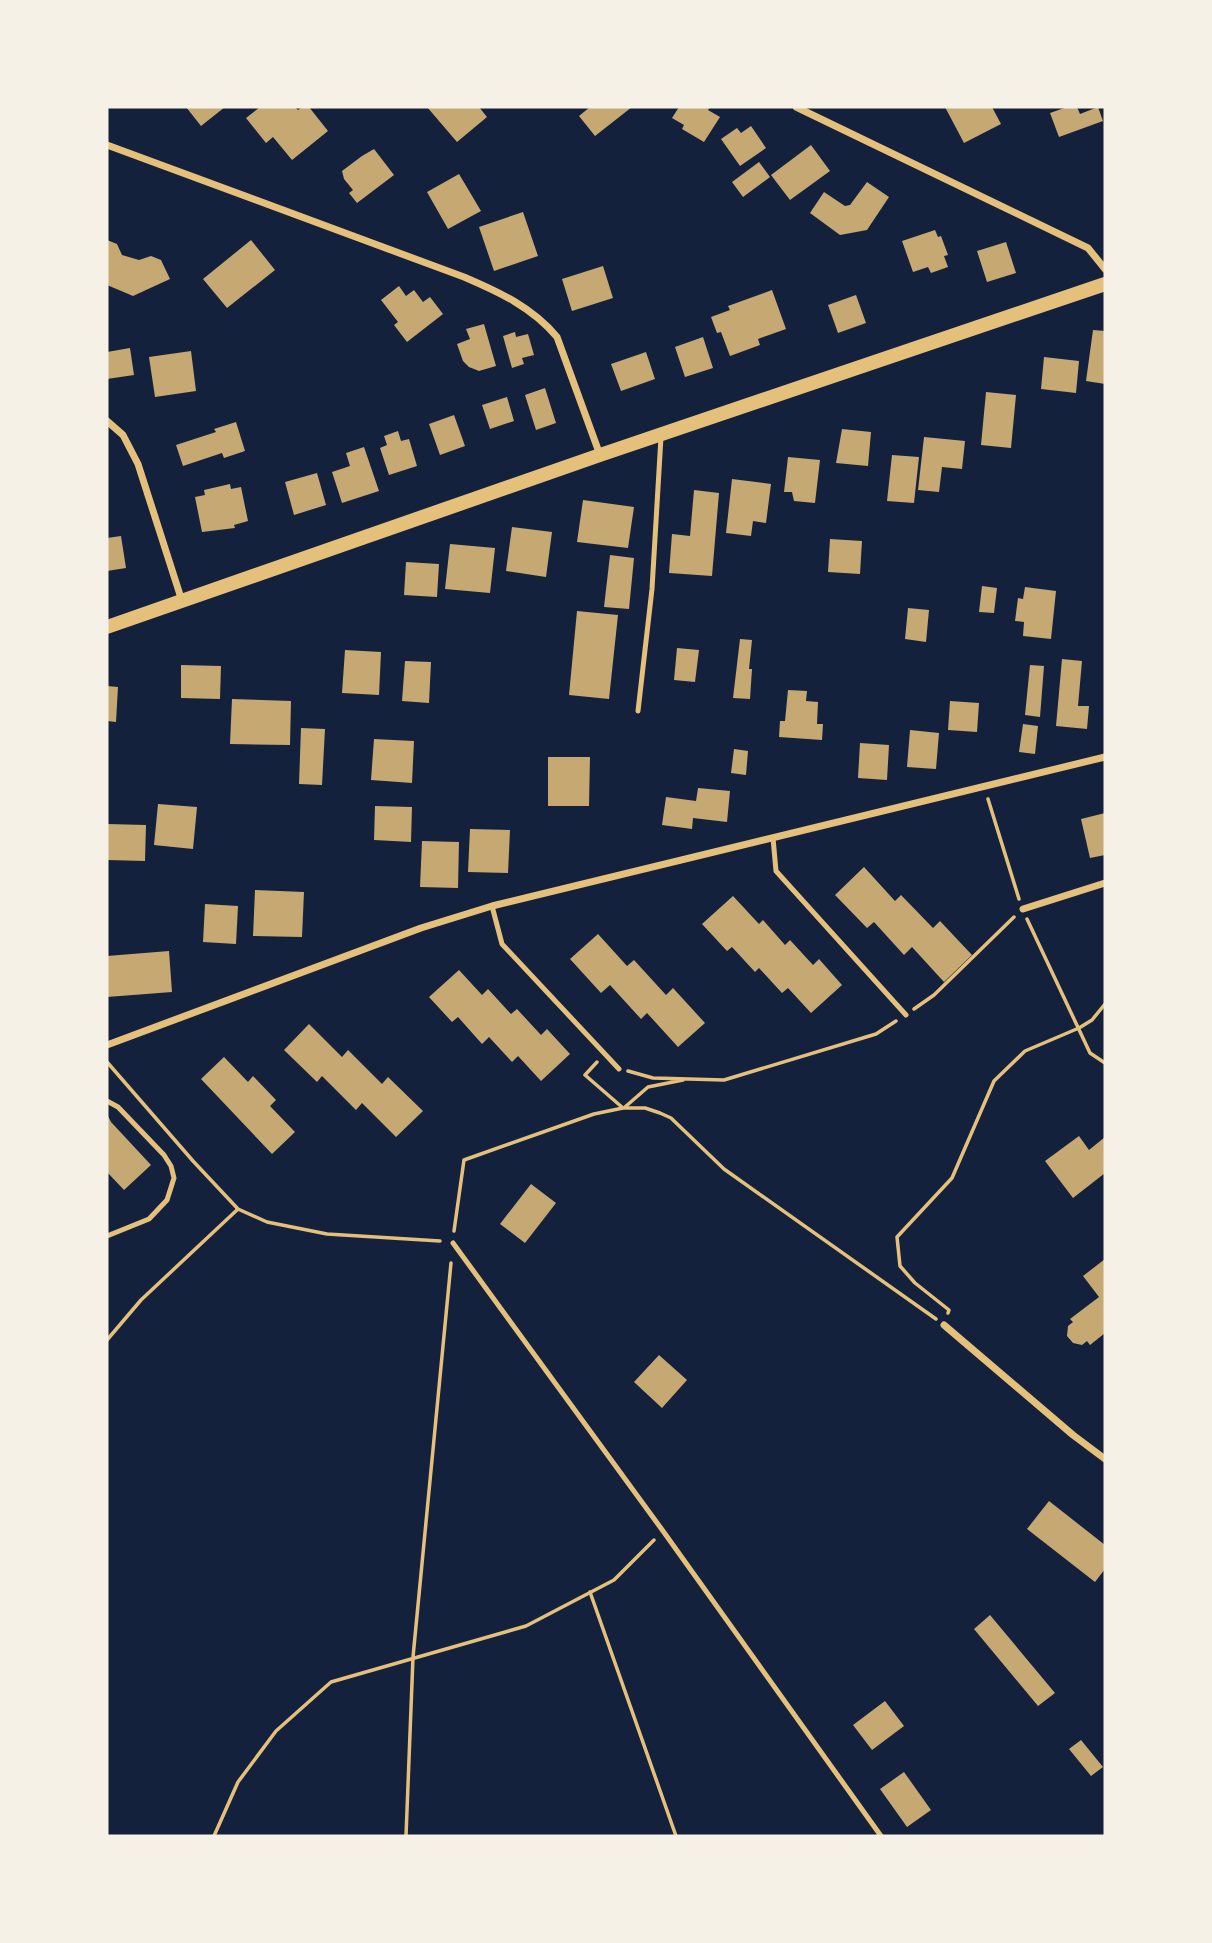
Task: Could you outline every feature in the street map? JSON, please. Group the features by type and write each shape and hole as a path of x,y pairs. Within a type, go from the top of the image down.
{"main road":[{"path":"107,627 600,455 1105,284"}],"street":[{"path":"796,107 1088,248 1105,269"},
{"path":"107,145 464,277 522,305 547,325 557,337 600,455"},
{"path":"107,421 123,435 138,464 182,602"},
{"path":"107,1045 421,928 492,906 1105,757"},
{"path":"1023,909 1105,883"},
{"path":"944,1325 1105,1459"}],"lane":[{"path":"638,711 653,576 662,434"},
{"path":"774,838 776,871 905,1015"},
{"path":"492,906 502,944 619,1069"},
{"path":"107,1101 118,1107 164,1155 171,1166 173,1178 167,1200 149,1219 107,1236"},
{"path":"453,1243 881,1836"}],"path":[{"path":"984,787 1023,909 1090,1053 1105,1063"},
{"path":"619,1069 653,1077 724,1080 876,1034 934,995 1023,909"},
{"path":"406,1836 413,1657 453,1243 464,1160 594,1114 623,1108 645,1108 671,1118 724,1169 944,1325 949,1310 915,1283 900,1266 897,1237 952,1178 994,1081 1025,1051 1079,1028 1092,1020 1105,1004"},
{"path":"107,1062 238,1209 267,1222 327,1234 453,1243"},
{"path":"585,1075 623,1108"},
{"path":"623,1108 648,1087 691,1079"},
{"path":"107,1340 141,1300 238,1209"},
{"path":"214,1836 237,1782 276,1731 331,1682 526,1626 614,1580 663,1531"},
{"path":"590,1592 676,1836"}],"building":[{"path":"186,107 225,107 201,126"},
{"path":"260,107 295,107 298,110 309,107 328,131 292,160 273,137 266,143 246,118"},
{"path":"427,107 479,107 487,117 457,142"},
{"path":"590,107 632,107 595,136 579,116"},
{"path":"679,107 710,107 708,110 720,117 704,142 682,129 684,125 672,118"},
{"path":"945,107 992,107 1001,124 964,143"},
{"path":"1067,107 1077,107 1080,114 1098,107 1103,121 1059,137 1050,113"},
{"path":"751,126 766,148 740,166 721,139 737,128 741,133"},
{"path":"811,145 830,171 790,200 771,175"},
{"path":"374,149 394,175 357,203 349,193 353,190 344,179 342,171"},
{"path":"759,162 770,177 743,197 732,182"},
{"path":"459,174 481,211 448,229 427,192"},
{"path":"867,182 889,197 867,230 840,235 810,213 824,192 845,206 850,205"},
{"path":"523,212 538,256 494,271 479,227"},
{"path":"935,230 938,237 941,236 948,255 944,256 948,267 931,273 928,267 913,272 902,241"},
{"path":"107,240 117,244 122,255 139,260 151,256 161,260 170,279 133,296 107,285"},
{"path":"251,240 275,270 227,308 203,279"},
{"path":"1006,242 1016,273 987,282 977,251"},
{"path":"603,266 613,298 572,311 562,279"},
{"path":"399,286 406,296 414,290 423,302 430,297 443,314 407,342 394,325 398,322 381,300"},
{"path":"772,290 786,329 758,339 760,345 730,356 721,332 717,333 711,317 730,310 728,306"},
{"path":"856,295 866,323 838,333 828,305"},
{"path":"484,324 496,366 479,371 463,361 457,344 470,339 466,329"},
{"path":"1093,330 1105,331 1105,384 1086,381"},
{"path":"515,332 516,337 528,334 534,355 522,358 524,364 512,368 503,336"},
{"path":"703,337 713,368 685,377 675,347"},
{"path":"130,348 134,375 107,379 107,352"},
{"path":"191,351 196,391 155,397 149,357"},
{"path":"646,352 655,379 621,391 611,364"},
{"path":"1044,357 1079,361 1076,393 1041,389"},
{"path":"545,388 556,423 536,430 525,395"},
{"path":"986,392 1016,395 1011,448 981,445"},
{"path":"507,397 514,421 490,429 482,405"},
{"path":"454,415 465,446 440,455 429,424"},
{"path":"236,422 245,451 224,458 222,453 183,466 176,445 216,432 214,429"},
{"path":"842,429 871,432 868,466 836,463"},
{"path":"398,431 401,441 409,439 417,466 389,475 380,448 387,445 384,436"},
{"path":"924,437 965,441 962,469 942,467 939,492 918,490"},
{"path":"364,447 379,491 342,503 332,472 350,466 346,453"},
{"path":"892,455 919,457 914,503 887,501"},
{"path":"788,457 820,460 815,503 794,501 792,492 784,492"},
{"path":"317,473 326,505 294,515 285,482"},
{"path":"732,479 771,484 766,523 753,521 751,536 726,533"},
{"path":"230,484 231,489 241,487 248,521 234,525 235,528 202,532 195,497 205,495 204,490"},
{"path":"694,490 719,493 712,576 669,573 672,534 690,536"},
{"path":"583,500 634,507 628,548 577,542"},
{"path":"512,527 552,532 546,577 506,571"},
{"path":"121,536 126,568 107,571 107,538"},
{"path":"830,539 862,541 860,574 828,572"},
{"path":"450,544 495,548 490,593 445,589"},
{"path":"610,555 634,558 629,609 604,607"},
{"path":"406,562 439,564 437,597 404,595"},
{"path":"982,586 997,588 994,613 979,612"},
{"path":"1025,587 1056,591 1051,639 1023,636 1024,622 1015,621 1018,598 1023,599"},
{"path":"908,608 929,610 926,642 905,639"},
{"path":"577,611 618,615 609,699 569,695"},
{"path":"740,639 752,640 750,699 733,698"},
{"path":"677,648 699,650 695,682 674,680"},
{"path":"345,650 381,652 379,695 342,693"},
{"path":"1062,659 1082,661 1078,706 1089,706 1087,729 1056,726"},
{"path":"405,661 431,662 429,703 402,701"},
{"path":"181,665 221,666 220,699 181,698"},
{"path":"1030,665 1044,666 1040,717 1025,715"},
{"path":"107,686 118,687 116,722 107,721"},
{"path":"788,690 807,691 806,701 818,702 817,724 823,724 822,740 779,737 780,721 785,721"},
{"path":"232,699 291,701 290,745 230,744"},
{"path":"950,701 979,703 977,732 948,730"},
{"path":"1023,724 1038,726 1035,754 1019,752"},
{"path":"301,728 325,729 322,785 299,784"},
{"path":"910,730 939,733 936,769 907,767"},
{"path":"374,739 414,741 412,783 371,780"},
{"path":"860,743 889,745 887,780 858,778"},
{"path":"734,749 748,751 746,775 731,773"},
{"path":"548,757 590,757 589,806 548,806"},
{"path":"698,788 730,791 727,822 693,818 692,829 662,825 666,797 696,801"},
{"path":"158,804 197,807 193,849 154,845"},
{"path":"375,806 412,807 411,842 374,840"},
{"path":"1105,813 1105,855 1090,858 1081,819"},
{"path":"107,824 146,825 145,861 107,860"},
{"path":"470,829 510,830 508,873 468,872"},
{"path":"422,841 459,842 458,888 420,887"},
{"path":"864,867 895,901 901,895 933,928 940,921 972,955 944,982 912,947 904,955 874,922 867,928 835,895"},
{"path":"255,890 304,892 302,937 253,936"},
{"path":"733,896 759,924 763,920 785,945 790,940 813,965 819,959 842,985 811,1013 788,988 782,993 759,968 755,972 732,947 727,951 702,924"},
{"path":"205,904 238,906 236,944 203,942"},
{"path":"598,934 627,966 634,960 666,995 673,988 705,1023 678,1047 647,1013 641,1019 610,985 601,993 570,959"},
{"path":"169,951 172,992 107,997 107,956"},
{"path":"459,970 482,995 488,989 511,1014 517,1009 541,1035 547,1029 570,1054 541,1081 518,1056 512,1062 489,1037 482,1044 458,1017 452,1022 429,997"},
{"path":"309,1024 342,1057 348,1050 382,1084 388,1077 423,1111 396,1137 362,1103 356,1110 322,1076 317,1082 284,1050"},
{"path":"224,1057 248,1082 253,1076 276,1100 270,1106 295,1132 272,1154 201,1079"},
{"path":"107,1114 111,1122 151,1165 124,1190 107,1172"},
{"path":"1079,1136 1089,1150 1105,1137 1105,1173 1073,1198 1045,1161"},
{"path":"531,1184 556,1203 525,1243 500,1224"},
{"path":"1105,1259 1105,1333 1090,1345 1087,1341 1082,1345 1073,1343 1067,1336 1068,1326 1073,1322 1070,1319 1099,1297 1083,1276"},
{"path":"659,1355 687,1380 662,1408 634,1382"},
{"path":"1049,1501 1105,1545 1105,1569 1095,1582 1027,1529"},
{"path":"990,1615 1055,1693 1038,1706 974,1629"},
{"path":"885,1701 904,1726 872,1750 853,1725"},
{"path":"1081,1740 1103,1767 1091,1776 1069,1749"},
{"path":"904,1772 931,1810 907,1827 880,1789"}]}
